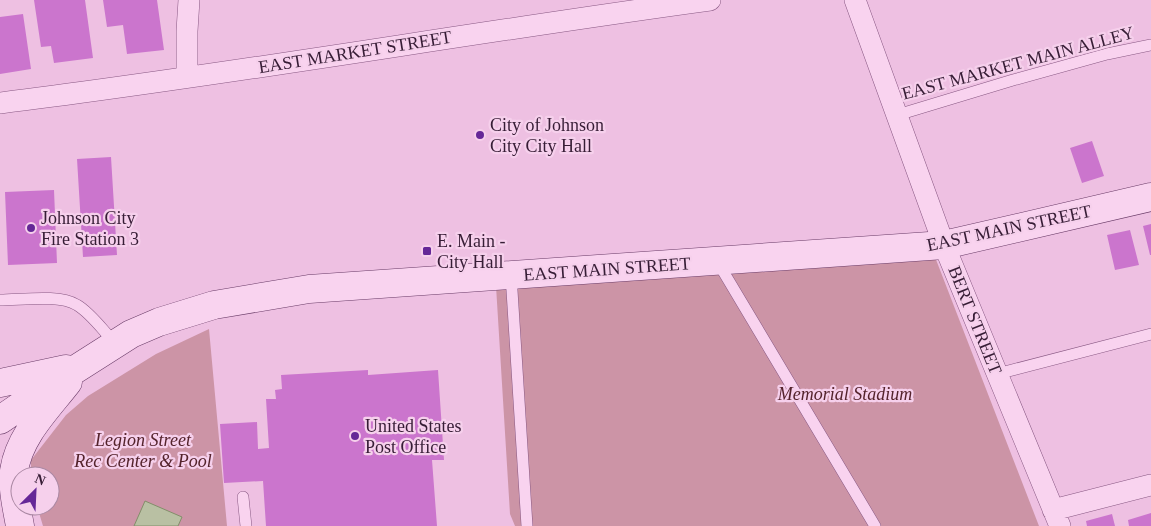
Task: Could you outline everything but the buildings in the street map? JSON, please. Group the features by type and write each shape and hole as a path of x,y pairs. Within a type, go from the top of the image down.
{"main road":[{"name":"EAST MAIN STREET","path":"0,420 131,334 159,322 214,305 309,289 944,245 1151,197"},
{"path":"0,383 82,365"},
{"path":"20,526 14,473 18,455 26,437 82,365"},
{"path":"0,517 6,526"}],"street":[{"path":"187,77 189,0"},
{"name":"EAST MARKET STREET","path":"0,103 710,0"},
{"name":"BERT STREET","path":"855,0 944,245 1056,518"},
{"path":"1056,518 1151,485"}],"lane":[{"name":"EAST MARKET MAIN ALLEY","path":"896,115 1107,54 1151,45"},
{"path":"718,261 874,526"},
{"path":"511,275 527,526"},
{"path":"0,300 57,299 78,305 116,344"},
{"path":"998,374 1151,334"},
{"path":"243,497 246,526"}],"green space":[{"name":"Memorial Stadium","path":"935,257 1039,526 515,526 510,514 496,286"},
{"name":"Legion Street Rec Center & Pool","path":"209,329 227,526 43,526 40,516 60,516 60,466 31,466 31,460 66,415 88,396 156,354"}],"shaded area":[{"path":"145,501 182,517 178,526 134,526"}],"place":[{"name":"City of Johnson City City Hall","path":"480,135"},
{"name":"Johnson City Fire Station 3","path":"31,228"},
{"name":"E. Main - City Hall","path":"427,251"},
{"name":"United States Post Office","path":"355,436"}]}
